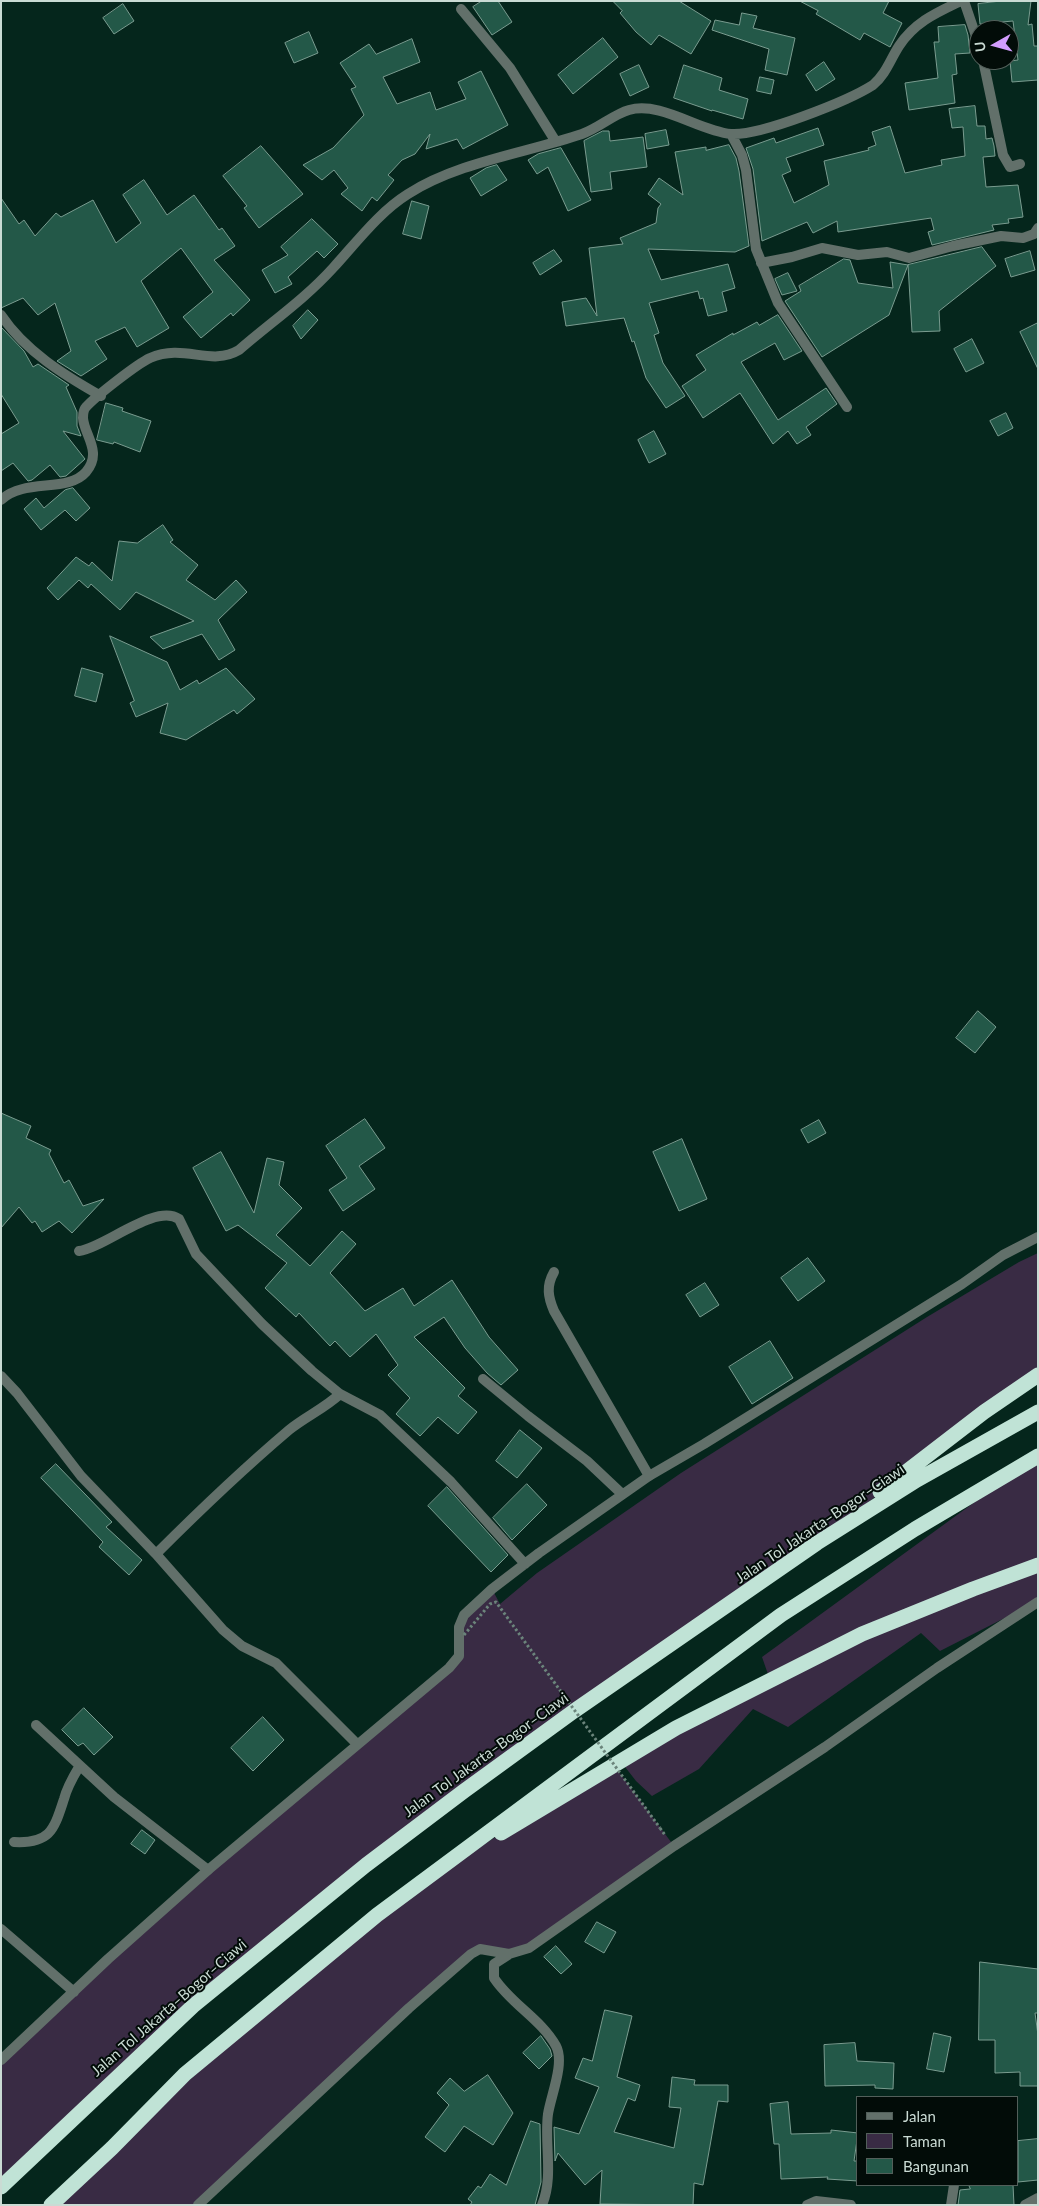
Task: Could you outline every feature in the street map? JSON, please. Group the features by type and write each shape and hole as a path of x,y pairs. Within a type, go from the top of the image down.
{"highway":[{"path":"817,1543 937,1448 1038,1375"},
{"name":"Jalan Tol Jakarta–Bogor–Ciawi","path":"1,2187 193,2006 366,1865 574,1710 817,1543 916,1480 1038,1412"},
{"path":"51,2205 112,2148 185,2074 377,1915 781,1615 915,1529 1038,1456"},
{"path":"377,1915 500,1834 684,1724 862,1634 973,1589 1038,1566"}],"street":[{"path":"1,500 18,488 76,480 86,472 90,465 93,450 84,415 86,408 100,396 129,372 150,359 163,354 177,352 214,357 232,354 316,285 370,228 406,194 431,181 455,171 593,130 628,110 640,108 663,112 694,124 731,134 762,130 792,120 867,89 881,79 899,46 915,26 936,12 962,1 969,20"},
{"path":"461,10 510,68 556,142"},
{"path":"985,70 1003,155 1010,167 1020,164"},
{"path":"731,134 742,155 746,170 752,232 761,263 778,303 847,407"},
{"path":"761,263 792,257 822,248 858,255 887,252 909,258 1001,236 1023,238 1034,234 1038,228"},
{"path":"1,315 8,326 37,353 65,375 100,396"},
{"path":"79,1250 92,1247 124,1229 155,1218 175,1216 183,1225 196,1254 262,1324 312,1372 340,1394 380,1415 451,1482 524,1564"},
{"path":"1,2060 208,1870 456,1661 460,1652 459,1627 464,1615 492,1589 524,1564 649,1476 962,1284 1003,1255 1038,1237"},
{"path":"554,1272 549,1282 548,1291 554,1311 649,1476"},
{"path":"1,1376 17,1393 81,1476 156,1554 232,1639 276,1663 357,1744"},
{"path":"483,1379 522,1412 587,1461 622,1494"},
{"path":"156,1554 267,1449 303,1419 340,1394"},
{"path":"542,2205 548,2186 546,2150 548,2116 557,2075 558,2051 541,2027 494,1978 494,1964 509,1954 519,1952 540,1941 674,1846 825,1747 944,1663 1038,1602"},
{"path":"36,1725 79,1767 131,1811 208,1870"},
{"path":"14,1842 36,1842 47,1835 52,1829 70,1782 79,1767"},
{"path":"1,1929 74,1992"},
{"path":"198,2205 409,2008 471,1954 484,1949 509,1954"},
{"path":"951,2205 954,2186"},
{"path":"1025,2205 1038,2198"},
{"path":"807,2205 816,2201 851,2205"}],"path":[{"path":"464,1635 490,1604 496,1602 660,1828"}],"green space":[{"path":"1038,1253 1038,1375 937,1448 817,1543 630,1674 200,2000 1,2188 1,2058 208,1870 456,1661 459,1627 492,1589 500,1604 537,1573 681,1473 927,1317 1019,1262"},
{"path":"1038,1456 1038,1601 940,1651 921,1633 788,1727 753,1709 699,1769 652,1796 636,1781 622,1763 770,1680 762,1657"},
{"path":"616,1768 674,1846 529,1948 475,1951 198,2205 51,2205 112,2148 377,1915 500,1834"}],"building":[{"path":"482,1 498,1 512,22 492,35 473,7"},
{"path":"613,1 679,1 711,21 691,54 659,35 651,45 636,32 620,13 622,11"},
{"path":"800,1 889,1 883,13 902,23 890,47 864,33 860,40 816,14 818,11"},
{"path":"1001,1 1031,1 1028,25 1032,24 1034,46 1038,46 1038,80 1012,82 1011,70 1019,70 1019,20 980,20 978,4"},
{"path":"123,4 134,21 114,34 103,18"},
{"path":"742,13 757,16 753,28 795,38 787,75 765,70 769,49 712,30 715,20 739,25"},
{"path":"965,25 968,35 969,53 955,54 957,74 952,75 955,103 909,110 905,83 938,78 934,42 939,42 938,27"},
{"path":"309,32 318,53 294,63 285,43"},
{"path":"603,38 618,57 573,94 558,75"},
{"path":"412,39 420,62 383,77 397,104 430,92 436,110 466,99 458,82 481,71 508,125 463,149 457,139 426,149 430,134 415,154 402,160 388,175 394,180 377,201 372,197 362,211 341,194 348,188 334,170 322,180 303,165 333,148 364,115 351,89 356,87 340,63 369,44 376,54"},
{"path":"824,62 835,79 816,91 806,75"},
{"path":"639,65 649,87 630,96 620,74"},
{"path":"684,65 722,78 719,90 748,99 743,119 674,98"},
{"path":"760,77 774,80 771,94 757,91"},
{"path":"975,106 977,126 985,126 986,139 992,138 994,146 995,156 983,157 986,187 1018,185 1023,217 1008,219 1009,223 992,225 994,230 932,245 928,232 934,230 931,218 838,232 837,221 813,233 807,222 762,241 753,169 746,148 774,138 776,143 818,128 824,145 786,158 791,171 782,175 794,203 829,185 824,161 869,150 868,148 876,145 872,132 890,126 905,173 942,165 941,160 965,156 963,127 952,128 949,109"},
{"path":"666,130 669,145 647,149 645,134"},
{"path":"603,131 609,131 610,141 643,137 647,167 610,172 612,189 591,192 584,141"},
{"path":"729,145 736,158 739,171 749,246 735,252 648,249 661,280 728,264 735,288 722,292 727,311 708,316 703,298 700,299 698,291 649,303 659,333 654,335 663,363 685,396 666,408 646,378 624,318 566,326 562,302 586,298 597,316 589,248 623,244 620,238 656,223 658,208 661,204 648,194 659,178 683,195 675,152 706,147 706,150"},
{"path":"261,146 303,194 259,228 244,208 247,206 223,176"},
{"path":"561,148 591,200 568,211 548,167 537,174 528,160 538,154"},
{"path":"497,165 507,180 481,196 470,178 486,168"},
{"path":"144,180 167,215 194,195 219,230 222,228 235,246 214,260 250,300 233,316 231,313 201,338 183,317 213,292 181,248 141,281 169,328 137,347 125,327 95,341 107,359 81,376 57,361 71,351 55,303 38,315 23,298 1,308 1,198 19,224 24,220 35,236 56,213 61,217 93,200 116,243 141,223 123,195"},
{"path":"412,201 429,206 421,239 403,234"},
{"path":"312,219 338,244 324,258 317,251 288,277 292,284 275,293 262,270 288,255 281,247"},
{"path":"982,247 996,266 939,311 940,331 912,332 908,265"},
{"path":"554,250 562,261 540,275 533,263"},
{"path":"1030,251 1035,270 1011,277 1005,259"},
{"path":"844,259 850,260 858,283 893,288 890,262 908,265 889,315 822,357 785,301 801,291 799,286"},
{"path":"788,273 797,291 782,295 775,279"},
{"path":"308,310 318,320 301,339 293,326"},
{"path":"778,315 802,351 784,360 775,343 741,362 778,420 826,388 837,404 806,427 811,435 797,444 788,431 773,444 740,393 703,418 682,386 706,370 696,355 733,333 733,335 757,322 759,325"},
{"path":"1038,323 1038,369 1020,332"},
{"path":"1,327 24,351 33,367 38,364 69,385 66,387 77,412 77,426 81,436 63,431 85,459 66,476 60,477 50,465 32,480 28,481 13,463 1,471 1,434 19,423 1,394"},
{"path":"972,339 984,363 966,372 954,349"},
{"path":"106,403 123,408 122,411 151,421 140,452 114,442 113,444 97,440"},
{"path":"1006,413 1013,428 998,436 990,421"},
{"path":"654,431 666,454 649,463 638,440"},
{"path":"73,488 90,508 76,521 65,510 41,530 24,509 36,498 44,508 65,490"},
{"path":"163,525 173,540 170,542 198,565 186,580 215,600 236,580 247,592 218,620 235,650 219,660 202,634 163,649 150,637 194,621 136,592 120,610 91,584 88,588 79,580 58,600 47,588 76,557 89,566 92,562 112,581 119,541 137,543"},
{"path":"110,636 167,662 180,690 197,680 199,684 226,668 255,699 237,714 234,710 186,740 160,733 168,703 136,717 130,703 134,701"},
{"path":"82,668 103,674 96,702 75,696"},
{"path":"978,1011 996,1027 975,1053 956,1038"},
{"path":"1,1113 31,1126 26,1138 51,1150 49,1154 64,1183 69,1180 83,1206 104,1199 72,1233 59,1221 42,1232 35,1221 32,1223 19,1207 1,1228"},
{"path":"365,1119 385,1148 359,1166 375,1189 343,1211 329,1190 347,1178 326,1146"},
{"path":"819,1120 826,1133 808,1143 801,1130"},
{"path":"682,1139 707,1199 679,1211 653,1152"},
{"path":"221,1152 254,1213 267,1158 284,1162 279,1185 302,1208 276,1235 310,1266 342,1231 356,1244 330,1273 365,1311 403,1288 414,1306 452,1280 489,1337 518,1370 501,1385 487,1373 465,1348 444,1317 414,1337 465,1388 458,1396 477,1412 458,1434 438,1417 420,1436 396,1414 410,1398 388,1375 398,1365 376,1334 350,1357 335,1341 330,1346 299,1313 296,1317 265,1288 287,1263 238,1225 226,1231 193,1168"},
{"path":"808,1258 825,1281 798,1301 781,1278"},
{"path":"705,1283 719,1305 700,1317 686,1295"},
{"path":"770,1341 793,1378 752,1404 729,1367"},
{"path":"520,1430 542,1448 517,1478 496,1461"},
{"path":"56,1464 112,1522 106,1527 142,1560 129,1575 99,1547 103,1542 41,1478"},
{"path":"527,1484 547,1505 512,1540 493,1518"},
{"path":"447,1487 508,1555 491,1572 428,1506"},
{"path":"84,1708 113,1737 94,1755 83,1743 78,1746 62,1730"},
{"path":"263,1717 284,1740 253,1771 231,1748"},
{"path":"142,1830 155,1840 145,1854 131,1844"},
{"path":"597,1922 616,1932 604,1953 585,1942"},
{"path":"556,1946 572,1964 561,1974 544,1957"},
{"path":"980,1962 1038,1969 1038,2013 1035,2013 1038,2035 1038,2086 1020,2086 1020,2072 995,2073 995,2040 979,2040"},
{"path":"605,2010 632,2016 617,2077 640,2085 635,2101 628,2098 614,2132 674,2148 681,2108 669,2107 672,2077 695,2080 694,2085 728,2085 728,2102 718,2101 703,2185 694,2183 693,2205 600,2204 602,2170 585,2185 558,2153 555,2161 554,2127 579,2134 599,2087 575,2078 583,2058 592,2061"},
{"path":"934,2033 951,2037 944,2072 927,2069"},
{"path":"541,2036 550,2049 552,2056 539,2069 523,2053"},
{"path":"855,2043 857,2061 894,2063 893,2089 875,2088 875,2085 825,2086 824,2045"},
{"path":"488,2075 513,2113 493,2145 464,2126 445,2152 425,2137 449,2105 437,2093 450,2078 464,2091"},
{"path":"788,2102 791,2134 831,2133 831,2130 856,2133 854,2161 856,2161 856,2181 827,2179 828,2177 781,2179 779,2144 774,2144 770,2104"},
{"path":"531,2121 540,2124 541,2182 535,2205 470,2205 472,2202 468,2199 478,2186 481,2188 490,2174 506,2185"},
{"path":"1038,2139 1038,2180 1019,2182 1019,2141"},
{"path":"969,2186 1013,2186 1014,2205 958,2205 960,2190 970,2189"}]}
